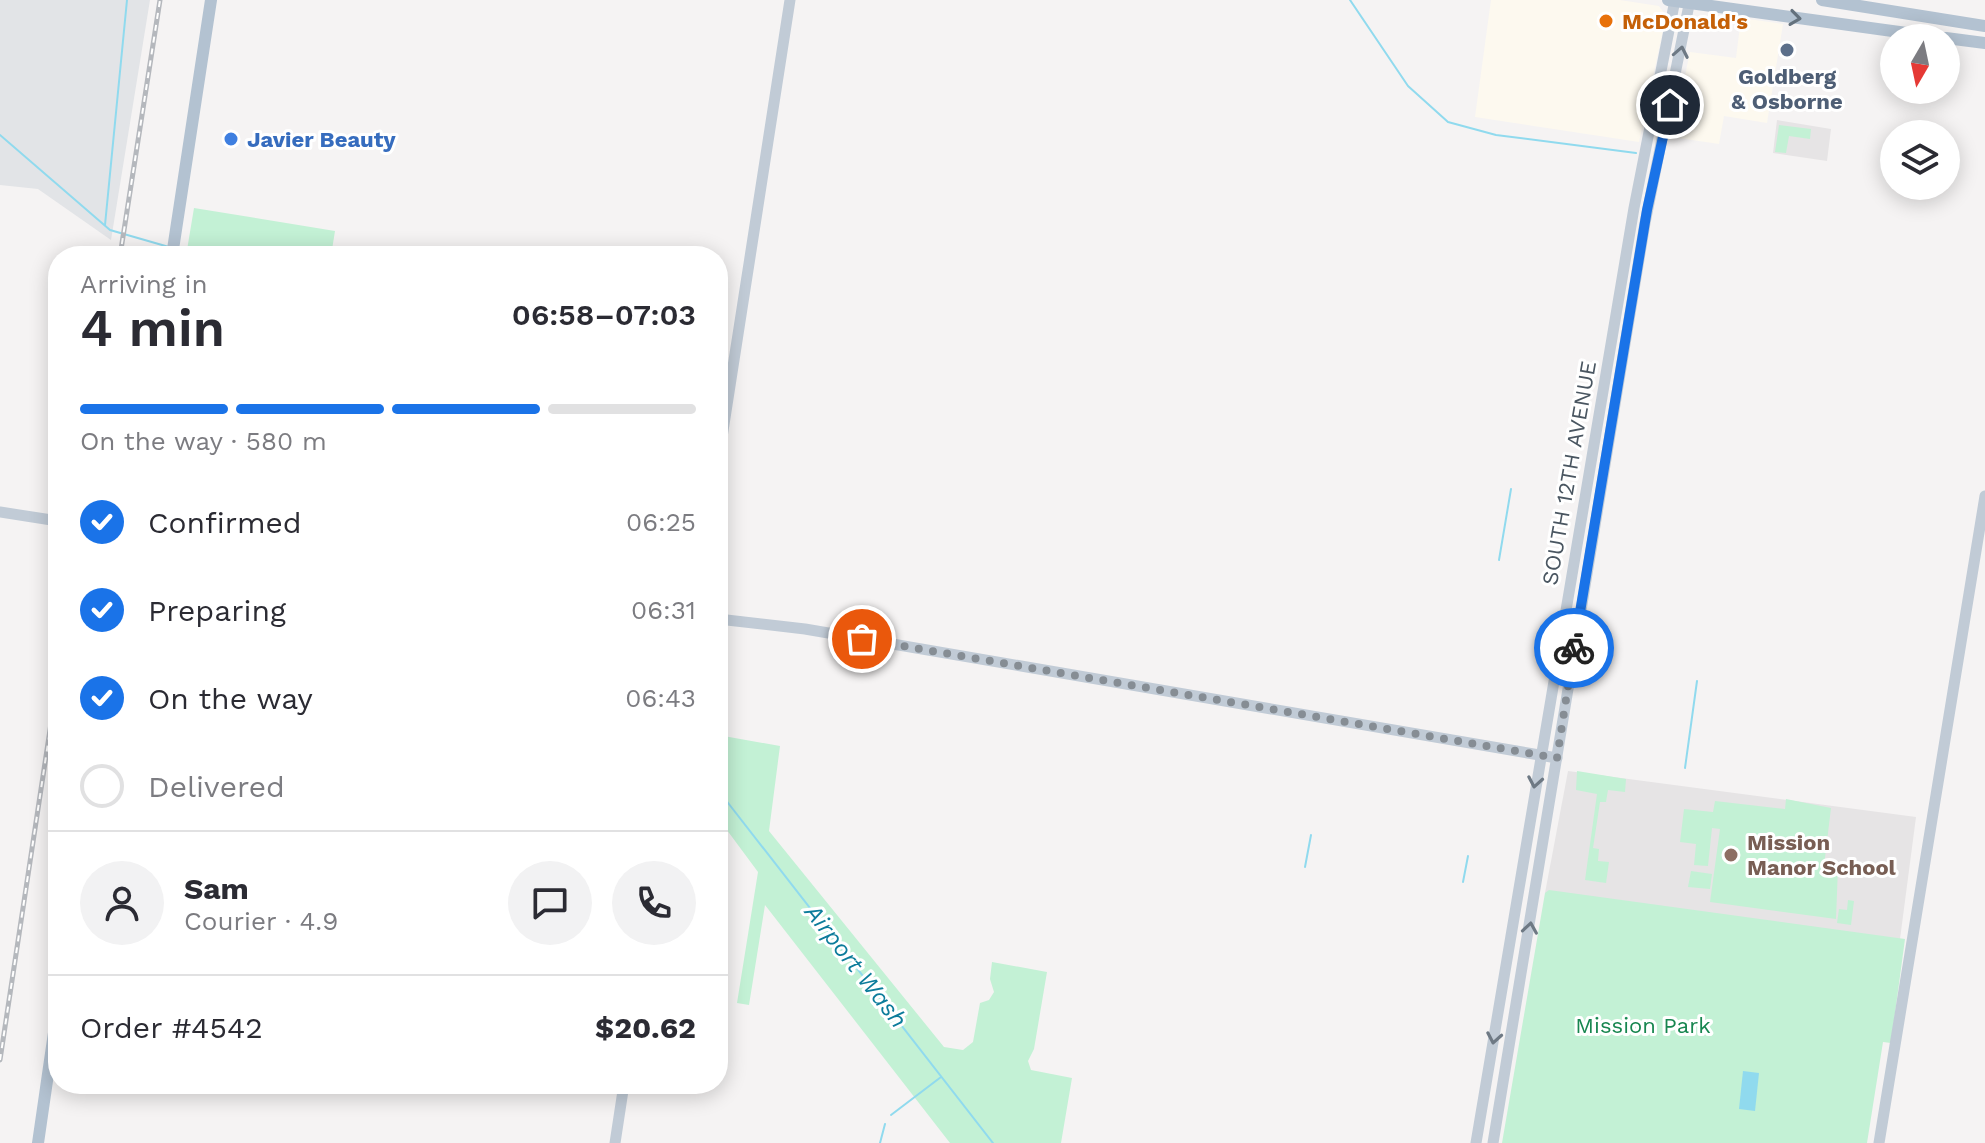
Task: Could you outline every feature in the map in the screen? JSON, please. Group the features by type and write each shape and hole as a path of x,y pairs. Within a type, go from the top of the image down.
{"main road":[{"path":"174,246 211,0"},
{"path":"728,399 790,0"},
{"path":"1668,0 1880,29"},
{"name":"SOUTH 12TH AVENUE","path":"1476,1143 1539,755 1675,0"},
{"path":"1822,0 1985,26"},
{"name":"SOUTH 12TH AVENUE","path":"1493,1143 1659,153 1690,2"},
{"path":"1960,40 1985,43"},
{"path":"1649,131 1656,135 1659,153"},
{"path":"1879,1143 1985,496"},
{"path":"0,512 48,519"},
{"path":"728,620 805,629 1557,758"},
{"path":"1519,884 1537,887"},
{"path":"38,1143 48,1074"},
{"path":"615,1143 622,1094"}],"shaded area":[{"path":"0,0 150,0 111,240 38,189 0,185"},
{"path":"1491,0 1620,0 1659,6 1666,16 1639,142 1475,117"},
{"path":"1741,18 1783,24 1767,123 1724,116 1719,144 1672,137 1690,52 1736,58"},
{"path":"1777,120 1831,129 1827,161 1773,153"},
{"name":"Mission Manor School","path":"1568,771 1916,817 1900,939 1545,893"}],"green space":[{"path":"1779,125 1811,129 1810,139 1789,136 1786,153 1775,152"},
{"path":"194,208 335,231 333,246 188,246"},
{"path":"728,737 780,746 769,831 944,1047 963,1050 973,1042 980,1003 989,1000 994,992 990,979 992,962 1047,972 1034,1049 1028,1061 1031,1070 1072,1078 1061,1143 950,1143 765,905 749,1005 737,1003 758,872 728,832"},
{"path":"1577,771 1626,779 1625,792 1608,790 1606,802 1600,802 1593,848 1599,849 1598,861 1609,862 1606,883 1585,880 1597,794 1576,790"},
{"path":"1786,799 1831,808 1824,866 1838,867 1836,919 1710,902 1720,829 1712,828 1708,866 1694,865 1696,844 1680,842 1684,809 1713,812 1715,801 1785,809"},
{"path":"1691,871 1712,874 1710,889 1688,887"},
{"name":"Mission Park","path":"1549,890 1905,939 1891,1043 1883,1042 1867,1143 1502,1143 1545,893"},
{"path":"1848,900 1854,901 1851,925 1837,923 1839,909 1847,910"}],"water":[{"path":"1743,1071 1759,1073 1755,1111 1739,1109"}],"waterway":[{"path":"105,225 127,0"},
{"path":"1350,0 1408,86 1448,122 1496,135 1636,153"},
{"name":"Airport Wash","path":"0,135 110,230 166,246"},
{"path":"1499,560 1511,489"},
{"path":"1685,768 1697,681"},
{"name":"Airport Wash","path":"728,803 993,1143"},
{"path":"1305,867 1311,835"},
{"path":"1463,882 1468,856"},
{"path":"891,1115 941,1077"},
{"path":"880,1143 885,1124"}],"railway":[{"path":"122,246 160,0"},
{"path":"0,1060 48,743"}],"way so far":[{"path":"862,639 1557,758 1574,648"}],"place":[{"name":"McDonald's","path":"1606,21"},
{"name":"Goldberg & Osborne","path":"1787,50"},
{"name":"Javier Beauty","path":"231,139"},
{"name":"Mission Manor School","path":"1731,855"}],"route":[{"path":"1574,648 1647,210 1670,105"}]}
